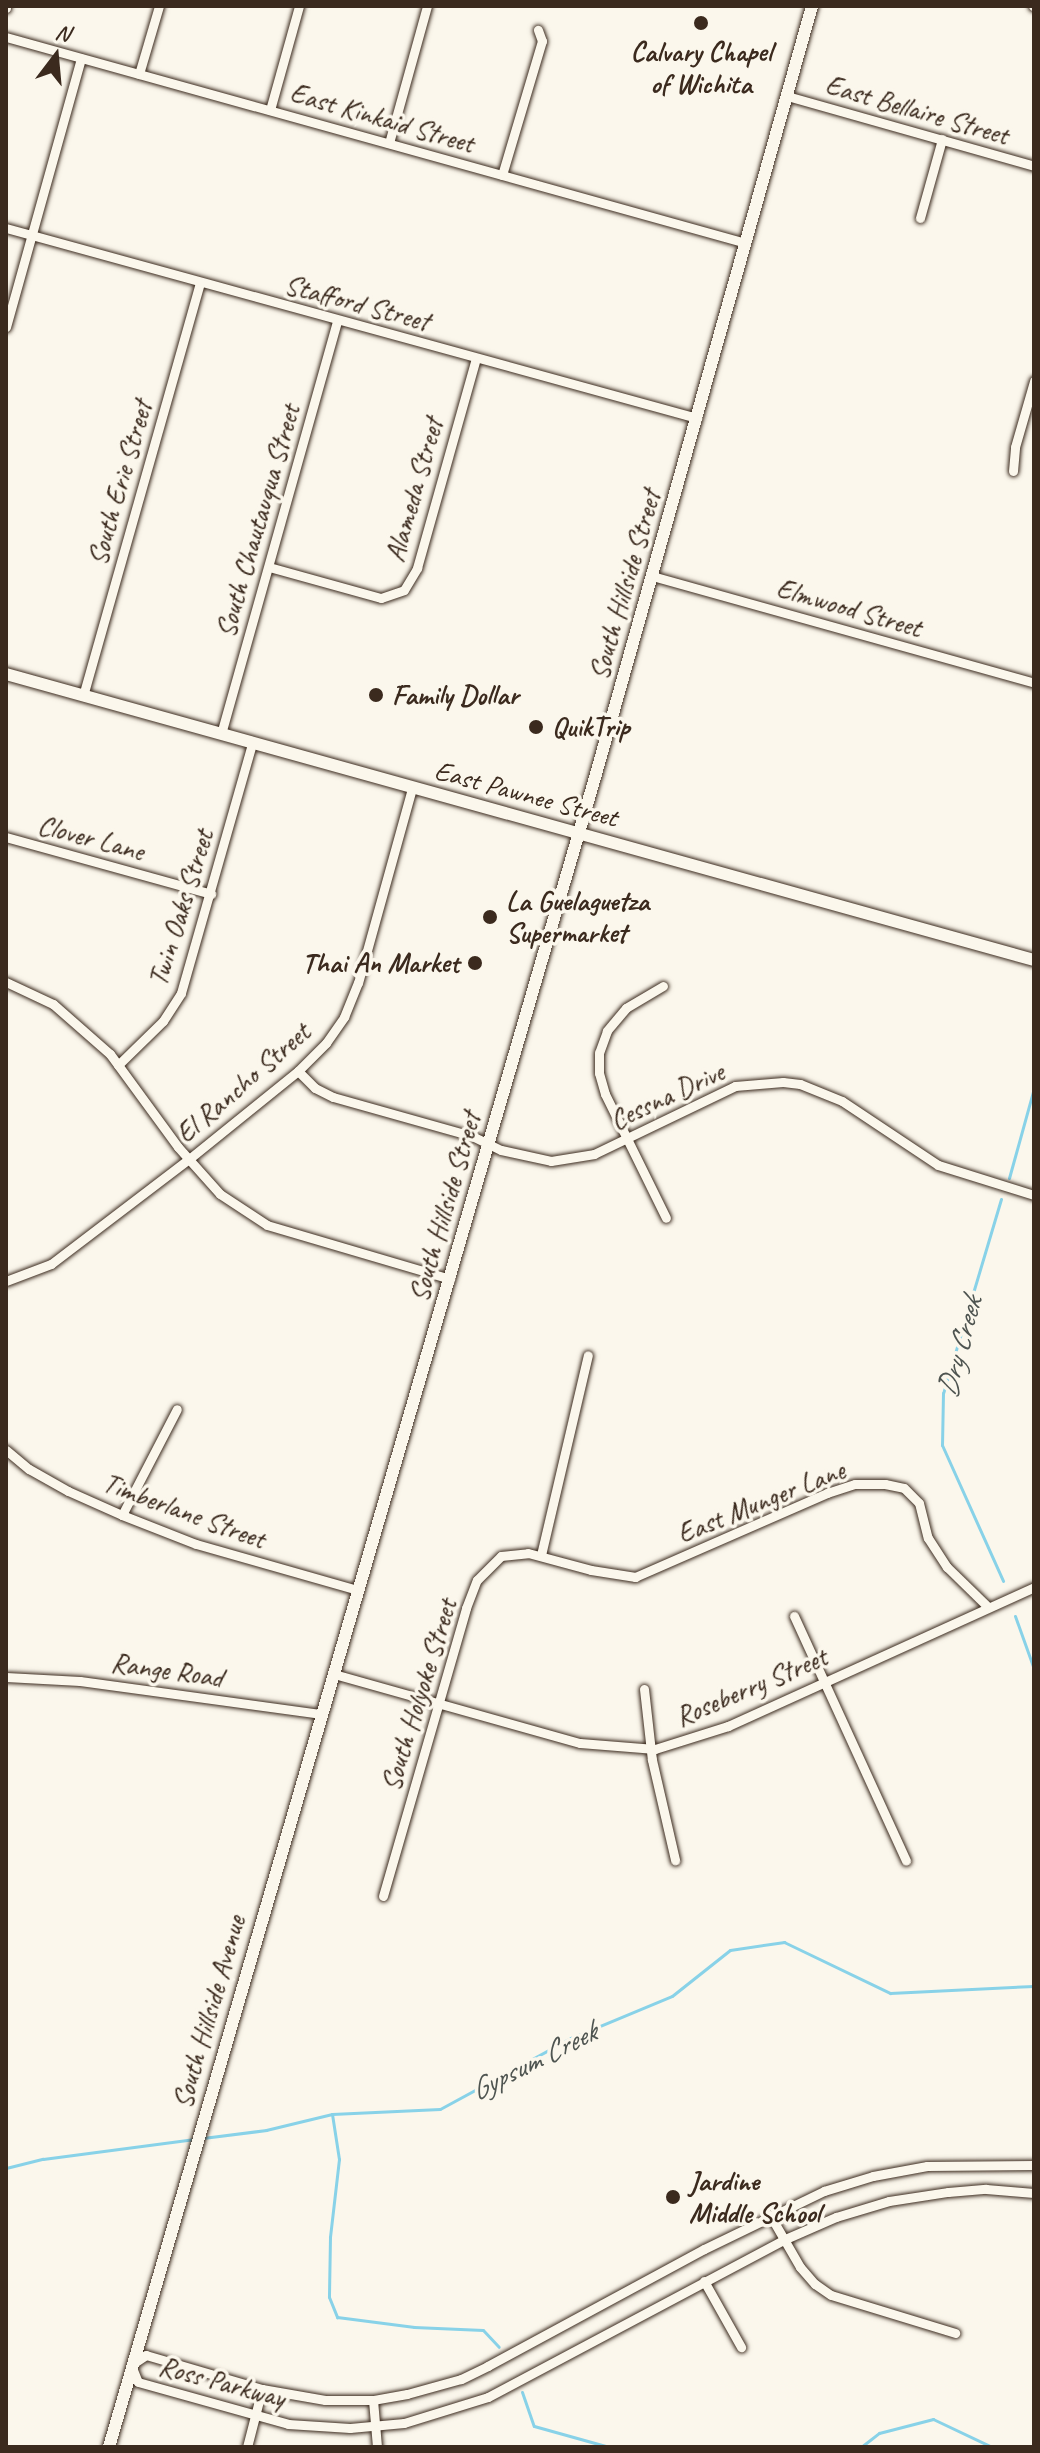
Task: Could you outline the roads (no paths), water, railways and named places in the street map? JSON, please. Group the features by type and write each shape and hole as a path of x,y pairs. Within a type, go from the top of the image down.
{"main road":[{"name":"South Hillside Street","path":"358,1590 652,576 812,6"},
{"name":"East Pawnee Street","path":"6,674 1034,960"},
{"name":"South Hillside Avenue","path":"109,2447 358,1590"}],"street":[{"path":"139,74 159,6"},
{"path":"270,110 299,6"},
{"path":"389,143 427,6"},
{"path":"502,175 542,41 538,30"},
{"name":"East Kinkaid Street","path":"6,37 746,243"},
{"path":"6,327 81,58"},
{"name":"East Bellaire Street","path":"787,96 1034,166"},
{"path":"920,218 942,139"},
{"name":"Stafford Street","path":"6,228 697,418"},
{"name":"South Erie Street","path":"83,696 200,282"},
{"name":"South Chautauqua Street","path":"221,734 337,320"},
{"name":"Alameda Street","path":"269,567 381,598 404,590 417,568 476,358"},
{"path":"1013,471 1015,447 1034,381"},
{"name":"Elmwood Street","path":"652,576 1034,683"},
{"name":"Twin Oaks Street","path":"118,1065 173,1008 211,894 252,743"},
{"name":"El Rancho Street","path":"6,1281 51,1264 189,1159 298,1071 335,1030 358,983 412,788"},
{"name":"Clover Lane","path":"6,837 211,894"},
{"path":"6,982 53,1004 118,1065 189,1159 220,1194 267,1225 450,1279"},
{"path":"663,986 626,1008 607,1031 599,1053 599,1073 605,1094 666,1218"},
{"name":"Cessna Drive","path":"298,1071 315,1088 333,1097 488,1143 501,1150 551,1161 580,1159 735,1086 792,1083 814,1088 842,1101 938,1165 1034,1195"},
{"path":"541,1555 588,1355"},
{"path":"122,1515 177,1409"},
{"name":"Timberlane Street","path":"6,1450 68,1491 122,1515 196,1544 358,1590"},
{"name":"East Munger Lane","path":"541,1555 591,1570 635,1577 827,1493 855,1484 885,1484 904,1488 919,1503 928,1538 947,1567 987,1606"},
{"name":"South Holyoke Street","path":"383,1896 477,1580 501,1556 541,1555"},
{"name":"Roseberry Street","path":"334,1674 580,1743 650,1749 728,1726 1034,1587"},
{"path":"794,1616 906,1861"},
{"name":"Range Road","path":"6,1677 80,1681 322,1714"},
{"path":"644,1689 650,1749 675,1860"},
{"name":"Ross Parkway","path":"1034,2165 956,2164 901,2170 824,2191 770,2215 488,2366 435,2387 373,2400 325,2400 262,2389 146,2355 131,2365 138,2382 254,2416 320,2428 375,2428 431,2417 488,2397 783,2240 836,2217 889,2201 986,2189 1034,2193"},
{"path":"770,2215 807,2275 831,2295 955,2333"},
{"path":"704,2281 741,2347"},
{"path":"247,2447 262,2389"},
{"path":"373,2400 377,2447"}],"waterway":[{"name":"Dry Creek","path":"1009,1178 1034,1088"},
{"name":"Dry Creek","path":"1001,1199 943,1393 942,1445 1003,1581"},
{"name":"Dry Creek","path":"1015,1616 1034,1669"},
{"name":"Gypsum Creek","path":"203,2138 266,2130 332,2114 440,2109 571,2038 672,1996 730,1950 784,1942 890,1993 1034,1986"},
{"path":"332,2114 339,2159 330,2237 329,2297 337,2317 414,2327 483,2330 499,2347"},
{"name":"Gypsum Creek","path":"6,2168 43,2159 195,2139"},
{"path":"522,2392 534,2426 609,2447"},
{"path":"861,2447 879,2433 933,2419 992,2447"}],"place":[{"name":"Calvary Chapel of Wichita","path":"701,23"},
{"name":"Family Dollar","path":"376,695"},
{"name":"QuikTrip","path":"536,727"},
{"name":"La Guelaguetza Supermarket","path":"490,917"},
{"name":"Thai An Market","path":"475,963"},
{"name":"Jardine Middle School","path":"673,2197"}]}
